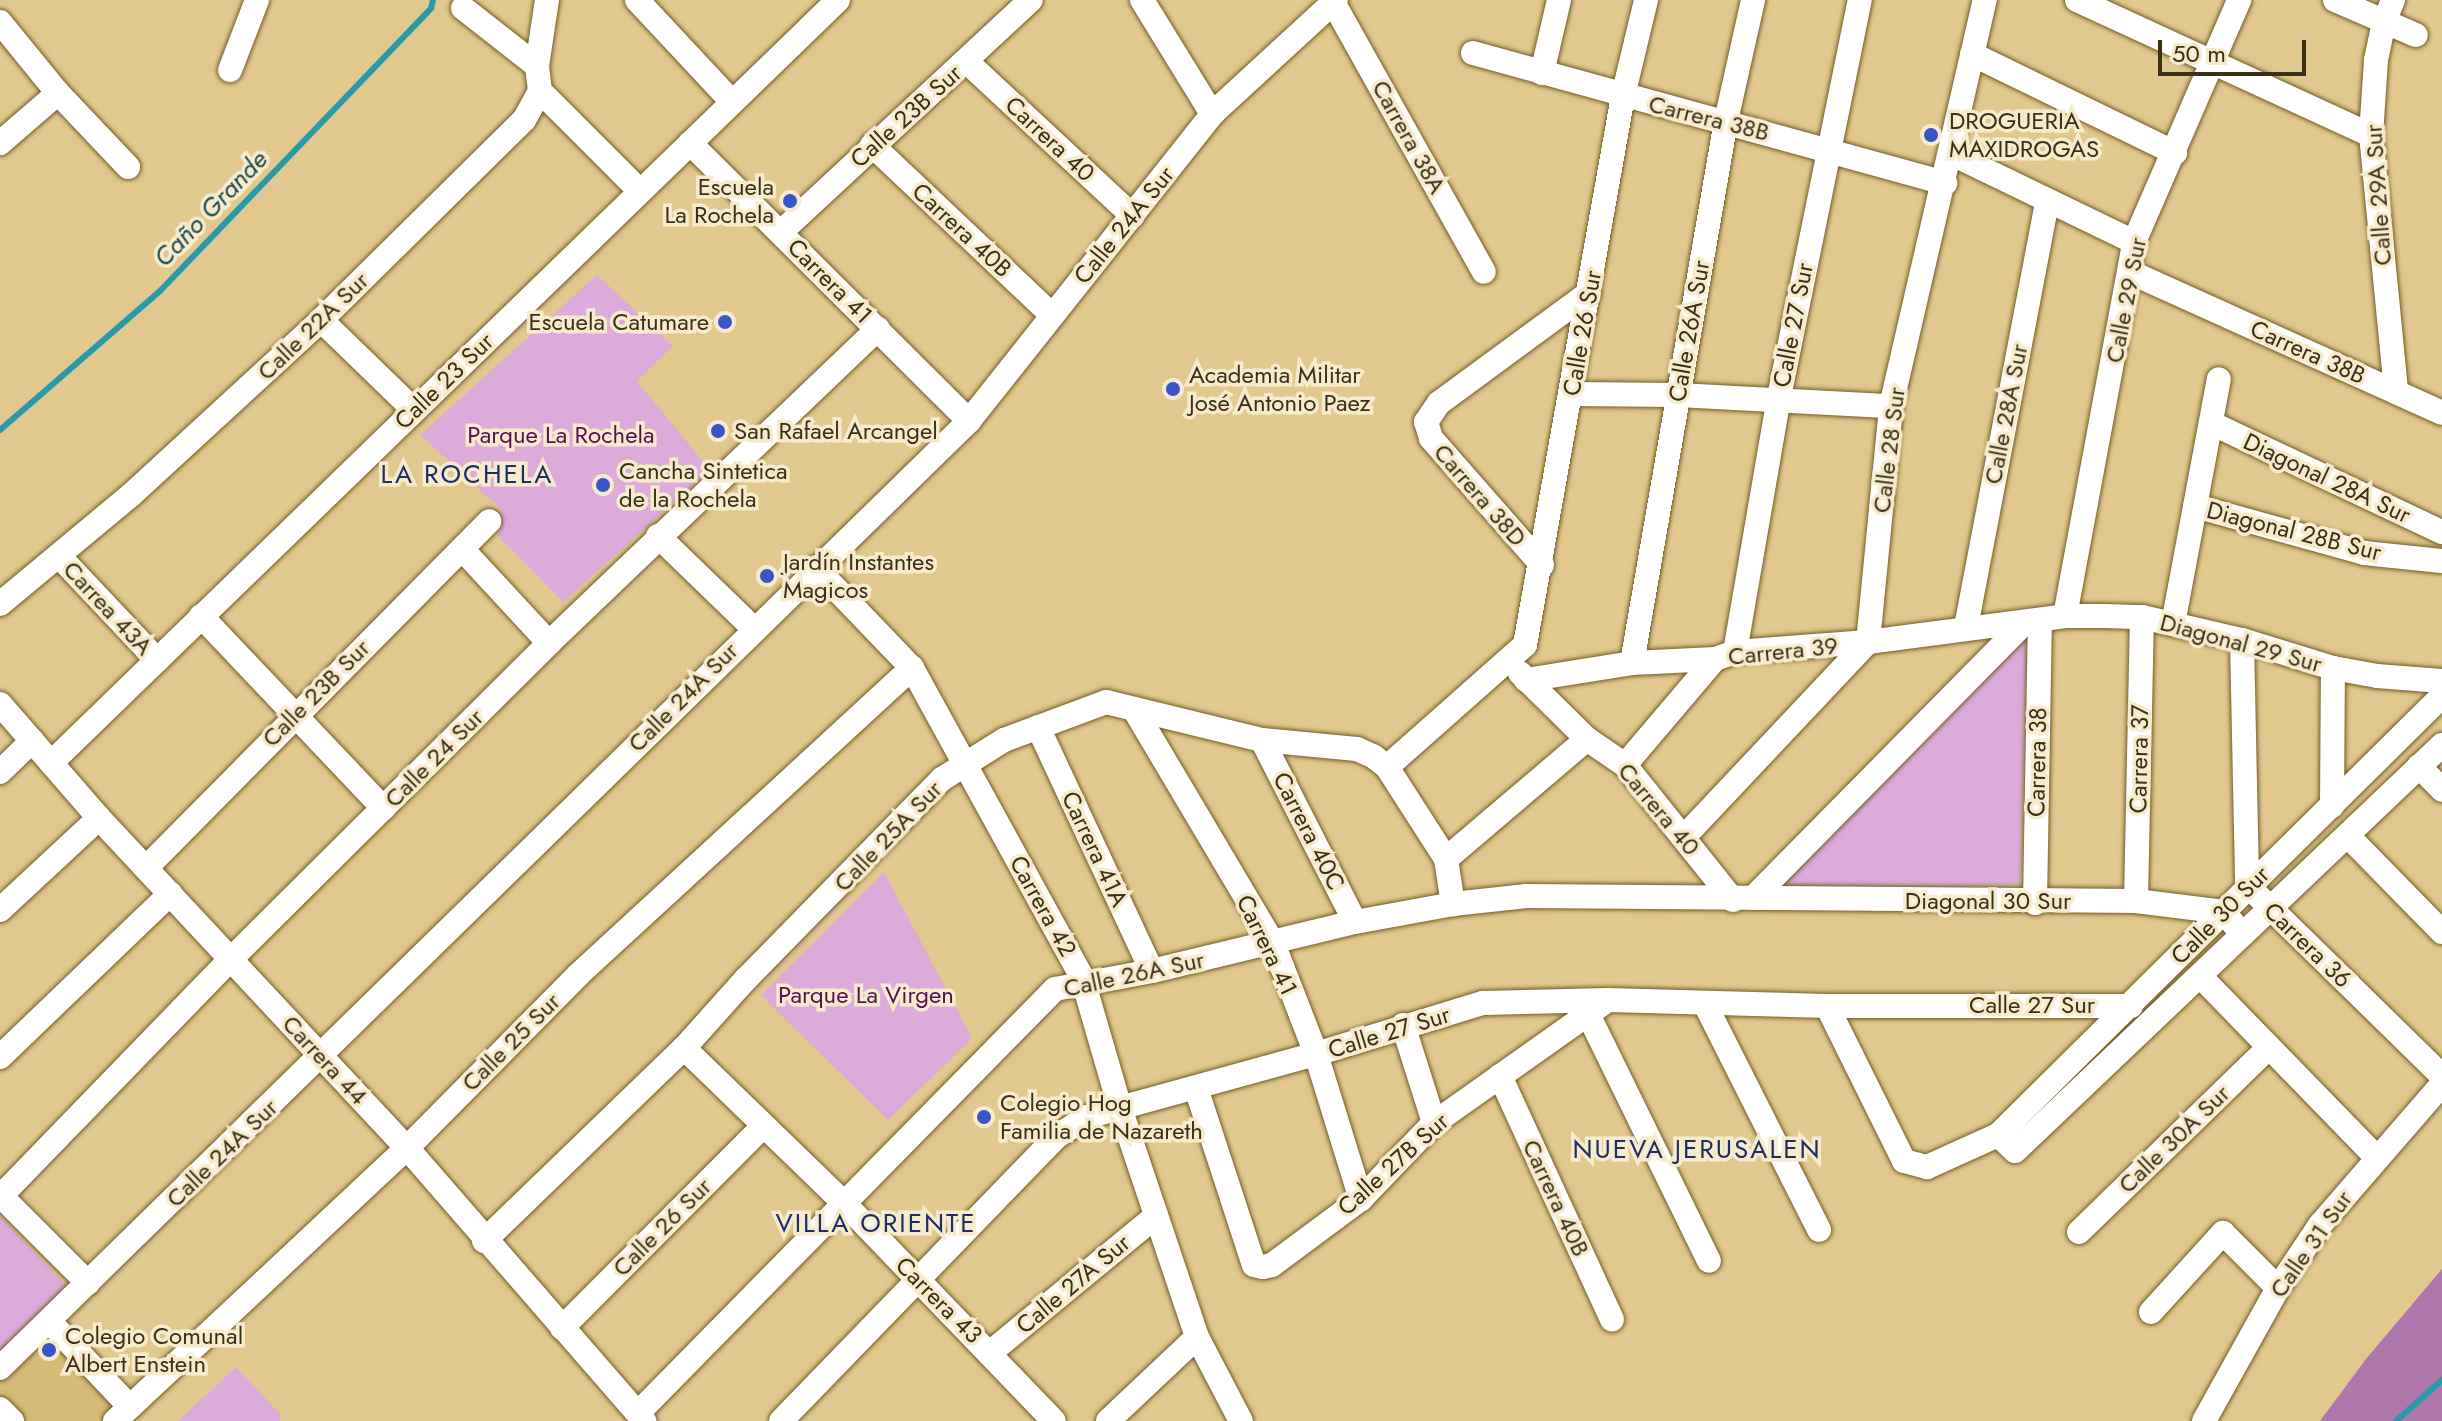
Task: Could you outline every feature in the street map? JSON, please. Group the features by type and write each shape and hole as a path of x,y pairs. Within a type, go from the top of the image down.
{"street":[{"path":"230,70 257,0"},
{"path":"547,0 537,66 540,91 640,191"},
{"path":"637,0 732,102"},
{"path":"1142,0 1212,114"},
{"path":"1542,73 1559,0"},
{"name":"Calle 26 Sur","path":"1509,658 1525,645 1542,565 1623,96 1646,0"},
{"name":"Calle 26A Sur","path":"1632,663 1726,121 1753,0"},
{"name":"Calle 27 Sur","path":"1725,656 1860,0"},
{"name":"Calle 28 Sur","path":"1868,642 1891,406 1985,0"},
{"path":"2077,0 2371,135"},
{"name":"Calle 29 Sur","path":"2065,616 2134,242 2239,0"},
{"path":"2335,0 2388,11 2416,35"},
{"name":"Calle 24A Sur","path":"0,1368 322,1056 753,628 969,421 1212,114 1334,1"},
{"name":"Carrera 38A","path":"1334,1 1484,272"},
{"name":"Calle 23 Sur","path":"51,763 732,102 825,4"},
{"name":"Calle 23B Sur","path":"781,232 872,145 967,62 1015,5"},
{"path":"463,8 537,66"},
{"name":"Calle 29A Sur","path":"2388,11 2376,60 2371,135 2396,392"},
{"path":"0,22 58,93 128,167"},
{"name":"Carrera 38B","path":"1473,53 1945,183"},
{"path":"1972,54 2175,153"},
{"name":"Carrera 40","path":"967,62 1133,216"},
{"name":"Calle 22A Sur","path":"0,604 131,495 321,320 524,120 540,91"},
{"path":"0,143 58,93"},
{"name":"Carrera 41","path":"690,143 969,421"},
{"name":"Carrera 40B","path":"872,145 1051,314"},
{"path":"1950,153 2134,242"},
{"name":"Calle 28A Sur","path":"1966,627 2047,201"},
{"name":"Carrera 38B","path":"2130,272 2442,413"},
{"name":"Carrera 38D","path":"1542,565 1431,438 1426,422 1439,403 1589,293"},
{"path":"321,320 414,410"},
{"name":"Calle 24 Sur","path":"0,1196 231,959 549,643 878,329"},
{"path":"2173,624 2219,379"},
{"path":"1571,394 1678,395 1891,406"},
{"name":"Diagonal 28A Sur","path":"2211,423 2442,532"},
{"name":"Diagonal 28B Sur","path":"2195,506 2364,553 2442,561"},
{"name":"Calle 23B Sur","path":"146,868 489,521"},
{"path":"658,536 753,628"},
{"path":"462,549 549,643"},
{"name":"Carrea 43A","path":"59,556 157,660"},
{"name":"Carrera 42","path":"816,568 912,668 1083,984 1120,1108 1197,1337 1241,1421"},
{"path":"201,616 383,808"},
{"name":"Diagonal 29 Sur","path":"2031,623 2065,616 2142,617 2242,640 2333,668 2442,681"},
{"name":"Carrera 37","path":"2136,901 2142,617"},
{"path":"1743,899 2031,623"},
{"name":"Carrera 39","path":"1526,680 1632,663 1868,642 1966,627 2031,623"},
{"name":"Carrera 38","path":"2031,623 2035,903"},
{"name":"Carrera 36","path":"2242,640 2247,885 2442,1076"},
{"path":"1684,837 1868,642"},
{"path":"1625,765 1725,656"},
{"path":"1453,904 1446,859 1387,767 1509,658"},
{"name":"Carrera 40","path":"1509,658 1526,680 1587,739 1625,765 1684,837 1743,899"},
{"name":"Calle 25 Sur","path":"123,1414 407,1148 578,975 912,668"},
{"path":"2332,806 2333,668"},
{"name":"Calle 30 Sur","path":"2006,1143 2247,885 2332,806 2442,696"},
{"name":"Calle 25A Sur","path":"484,1241 684,1048 746,979 942,779 1004,740 1106,702 1262,740 1357,749 1387,767"},
{"name":"Carrera 44","path":"0,704 99,818 407,1148 484,1241 641,1417"},
{"name":"Carrera 41","path":"1134,709 1273,943 1316,1054 1361,1199"},
{"name":"Carrera 41A","path":"1038,727 1152,971"},
{"path":"1446,859 1587,739"},
{"name":"Carrera 40C","path":"1262,740 1355,922"},
{"path":"0,772 32,741"},
{"name":"Calle 30 Sur","path":"2006,1143 2201,977 2241,933 2349,837 2442,745"},
{"path":"2419,766 2442,790"},
{"path":"0,910 99,818"},
{"path":"2349,837 2442,932"},
{"path":"0,1057 170,894"},
{"name":"Calle 26A Sur","path":"641,1417 1055,989 1152,971 1355,922 1453,904 1527,896 1743,899"},
{"name":"Diagonal 30 Sur","path":"1743,899 2035,903 2136,901 2224,912"},
{"path":"2224,912 2241,933"},
{"path":"2201,977 2376,1157"},
{"name":"Calle 27 Sur","path":"781,1421 1056,1137 1087,1117 1316,1054 1483,1003 1608,1000 1827,1006 2131,1006"},
{"name":"Calle 27B Sur","path":"1196,1088 1254,1265 1272,1265 1361,1199 1434,1123 1608,1000"},
{"path":"1705,1004 1819,1230"},
{"path":"1827,1006 1904,1161 1927,1167 2006,1143"},
{"path":"1587,1012 1709,1261"},
{"path":"1403,1025 1434,1123"},
{"name":"Calle 30A Sur","path":"2079,1232 2269,1047"},
{"name":"Carrera 43","path":"684,1048 845,1204 991,1352 1054,1421"},
{"name":"Carrera 40B","path":"1500,1076 1612,1320"},
{"name":"Calle 31 Sur","path":"2204,1421 2278,1288 2320,1225 2442,1084"},
{"name":"Calle 26 Sur","path":"562,1328 763,1126"},
{"path":"0,1196 88,1283"},
{"name":"Calle 27A Sur","path":"991,1352 1156,1216"},
{"path":"2151,1312 2223,1233 2278,1288"},
{"path":"49,1321 123,1414"},
{"path":"1108,1421 1197,1337"},
{"path":"0,1409 12,1421"}],"shaded area":[{"path":"2442,1269 2442,1421 2320,1421 2366,1359"},
{"name":"Colegio Comunal Albert Enstein","path":"51,1325 119,1400 99,1421 19,1421 0,1402 0,1374"}],"green space":[{"name":"Parque La Rochela","path":"597,275 673,346 637,381 710,470 563,602 498,536 502,510 420,435"},
{"path":"2028,634 2020,884 1769,894"},
{"name":"Parque La Virgen","path":"884,872 972,1038 888,1120 761,995"},
{"path":"0,1216 71,1291 0,1360"},
{"path":"236,1367 280,1414 280,1421 178,1421"}],"waterway":[{"name":"Caño Grande","path":"0,430 160,291 431,8 433,0"},
{"path":"2396,1421 2442,1380"}],"place":[{"name":"DROGUERIA MAXIDROGAS","path":"1931,135"},
{"name":"Escuela La Rochela","path":"790,201"},
{"name":"Escuela Catumare","path":"725,322"},
{"name":"Academia Militar José Antonio Paez","path":"1173,389"},
{"name":"San Rafael Arcangel","path":"718,431"},
{"name":"Cancha Sintetica de la Rochela","path":"603,485"},
{"name":"Jardín Instantes Magicos","path":"767,576"},
{"name":"Colegio Hog Familia de Nazareth","path":"984,1117"},
{"name":"Colegio Comunal Albert Enstein","path":"49,1350"}],"district":[{"name":"LA ROCHELA","path":"467,475"},
{"name":"NUEVA JERUSALEN","path":"1697,1150"},
{"name":"VILLA ORIENTE","path":"876,1224"}]}
